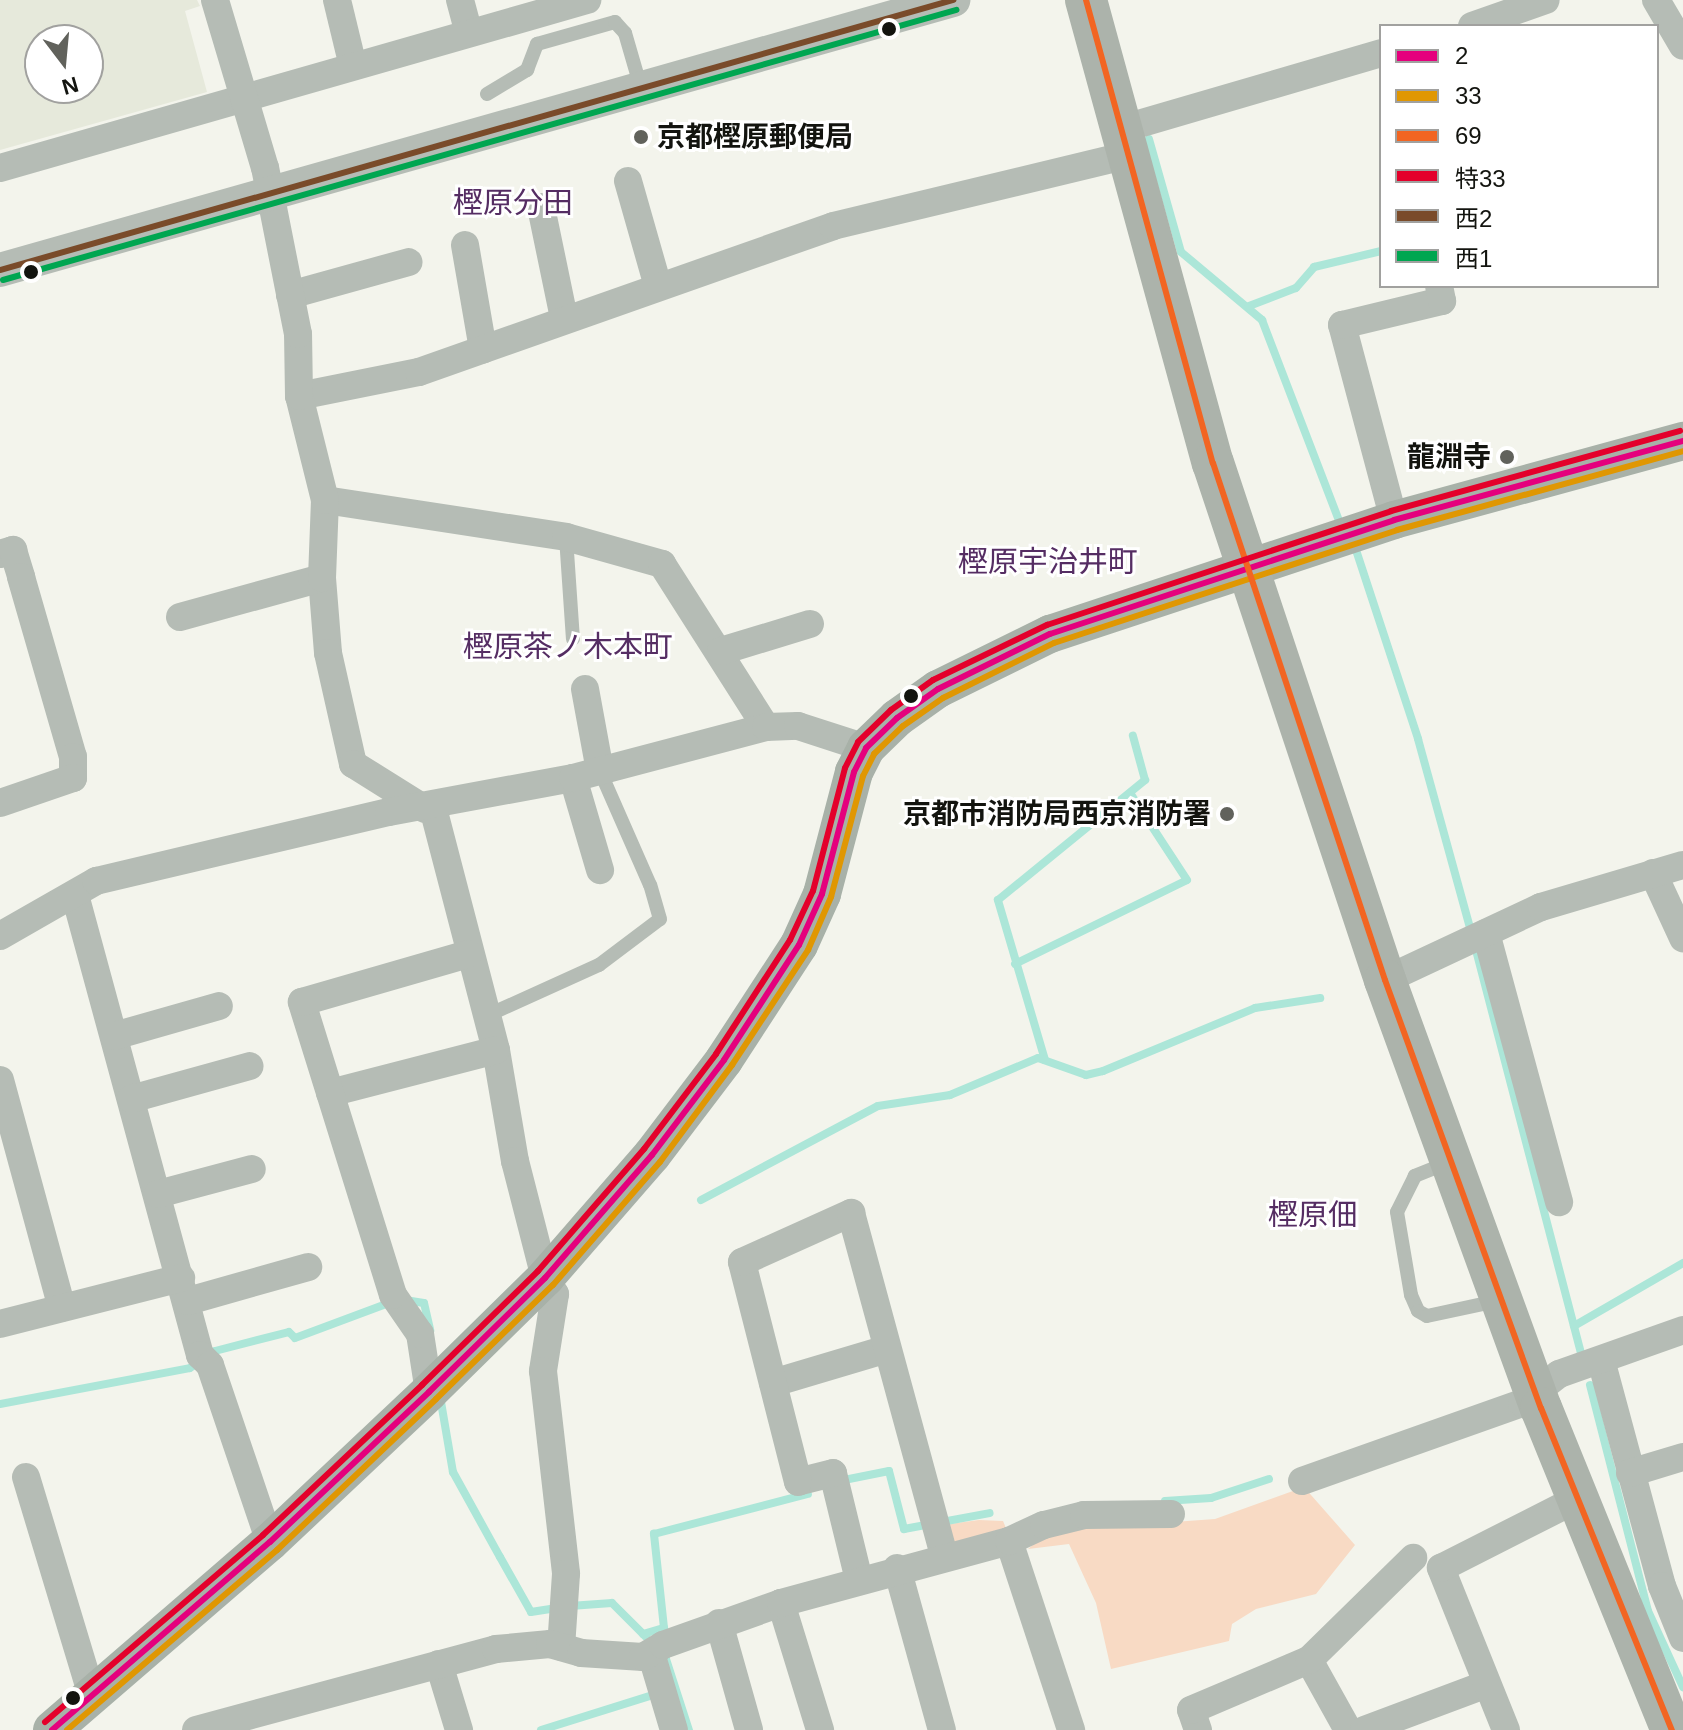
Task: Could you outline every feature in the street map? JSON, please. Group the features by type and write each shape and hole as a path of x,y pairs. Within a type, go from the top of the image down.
{"main road":[{"path":"1086,0 1122,143 1248,567 1385,980 1577,1499 1670,1654 1672,1730"},
{"path":"52,1730 93,1699 270,1542 545,1278 716,1071 799,945 822,894 843,806 866,748 938,689 1050,634 1248,567 1394,520 1683,441"}],"street":[{"path":"215,0 271,192 298,334 299,396 325,500 322,578 328,653 353,764 429,808 496,1050 515,1161 545,1278 555,1294 543,1371 566,1574 561,1647"},
{"path":"337,0 353,66"},
{"path":"460,0 469,33"},
{"path":"0,168 587,0"},
{"path":"0,270 953,0"},
{"path":"1478,24 1546,0"},
{"path":"1656,0 1683,46"},
{"path":"299,396 419,372 564,318 833,226 1122,143 1379,54"},
{"path":"628,181 658,286"},
{"path":"541,207 564,318"},
{"path":"465,245 483,349"},
{"path":"290,295 409,262"},
{"path":"1394,520 1342,325 1442,301 1439,288"},
{"path":"325,500 566,537 662,564 721,651 766,727"},
{"path":"0,554 13,550 73,757 73,778 0,803"},
{"path":"180,617 322,578"},
{"path":"721,651 810,624"},
{"path":"585,689 586,774 600,870"},
{"path":"0,936 96,881 389,812 429,808 586,774 766,727 798,726 866,748"},
{"path":"1385,980 1541,907 1683,865"},
{"path":"1653,873 1683,938"},
{"path":"75,895 205,1360 270,1542"},
{"path":"1486,933 1559,1202"},
{"path":"429,1392 420,1334 396,1300 302,1002 468,954"},
{"path":"114,1036 219,1006"},
{"path":"330,1093 496,1050"},
{"path":"131,1099 250,1066"},
{"path":"0,1080 62,1308"},
{"path":"158,1194 252,1169"},
{"path":"859,1580 833,1473 798,1482 742,1262 851,1213 944,1555"},
{"path":"0,1324 62,1308 308,1267"},
{"path":"1302,1481 1522,1403 1559,1374 1683,1330"},
{"path":"773,1383 887,1349"},
{"path":"1601,1360 1630,1473 1672,1582 1670,1654"},
{"path":"1630,1473 1683,1457"},
{"path":"26,1477 93,1699"},
{"path":"1506,1730 1441,1568 1577,1499"},
{"path":"196,1730 496,1649 561,1647 596,1654 657,1649 719,1623 781,1603 944,1555 1009,1541 1084,1515 1171,1514"},
{"path":"1009,1541 1071,1730"},
{"path":"1198,1730 1191,1710 1309,1660 1413,1558"},
{"path":"897,1568 942,1730"},
{"path":"781,1603 820,1730"},
{"path":"719,1623 749,1730"},
{"path":"657,1649 674,1730"},
{"path":"1309,1660 1348,1730"},
{"path":"439,1664 459,1730"},
{"path":"1364,1730 1487,1684"}],"lane":[{"path":"487,94 527,70 537,44 615,22 625,33 641,88"},
{"path":"566,537 573,639"},
{"path":"486,1016 599,965 660,919 650,885 586,774"},
{"path":"1451,1162 1415,1176 1397,1212 1411,1295 1418,1311 1427,1316 1502,1300"}],"shaded area":[{"path":"0,0 197,0 200,6 185,11 207,92 0,150"},
{"path":"1304,1487 1355,1545 1316,1594 1256,1609 1232,1624 1229,1641 1111,1669 1096,1603 1069,1544 1028,1549 1049,1531 1215,1519"},
{"path":"979,1520 1003,1521 1006,1528 947,1546 942,1525"}],"waterway":[{"path":"1149,139 1181,252 1262,320 1341,526"},
{"path":"1249,306 1296,288 1314,267 1379,251"},
{"path":"1356,550 1418,739 1471,931"},
{"path":"1045,1060 998,900 1145,780 1133,736"},
{"path":"1015,964 1187,880 1130,793"},
{"path":"1477,954 1582,1356"},
{"path":"701,1200 878,1106 950,1095 1038,1058 1086,1075 1103,1071 1255,1008 1320,998"},
{"path":"1574,1326 1683,1263"},
{"path":"405,1300 424,1303 430,1330"},
{"path":"0,1404 190,1368 215,1351 289,1332 295,1338 392,1302"},
{"path":"1590,1385 1648,1611 1683,1687"},
{"path":"441,1402 453,1472 500,1557 531,1612 557,1608"},
{"path":"839,1481 889,1471 904,1529 990,1513"},
{"path":"1165,1501 1211,1498 1269,1479"},
{"path":"643,1634 664,1628 654,1534 808,1494"},
{"path":"570,1606 612,1603 646,1637"},
{"path":"666,1659 689,1730"},
{"path":"541,1730 656,1694"}],"transit line":[{"name":"西2","path":"0,270 953,0"},
{"name":"69","path":"1086,0 1213,463 1385,980 1541,1408 1672,1730"},
{"name":"西1","path":"3,280 956,10"},
{"name":"特33","path":"45,1722 263,1535 422,1385 538,1271 644,1149 716,1054 790,940 813,891 845,768 858,742 891,710 933,680 1047,625 1391,511 1680,431"},
{"name":"2","path":"52,1730 270,1542 429,1392 545,1278 652,1155 724,1060 799,945 822,894 854,772 866,748 897,718 938,689 1050,634 1394,520 1683,441"},
{"name":"33","path":"67,1730 277,1550 436,1399 553,1285 660,1162 732,1065 808,950 831,897 863,776 874,754 903,726 943,698 1054,643 1397,530 1683,451"}],"place":[{"name":"京都樫原郵便局","path":"641,137"},
{"name":"龍淵寺","path":"1507,457"},
{"name":"京都市消防局西京消防署","path":"1227,814"}],"district":[{"name":"樫原分田","path":"513,203"},
{"name":"樫原宇治井町","path":"1048,562"},
{"name":"樫原茶ノ木本町","path":"568,647"},
{"name":"樫原佃","path":"1313,1215"}]}
